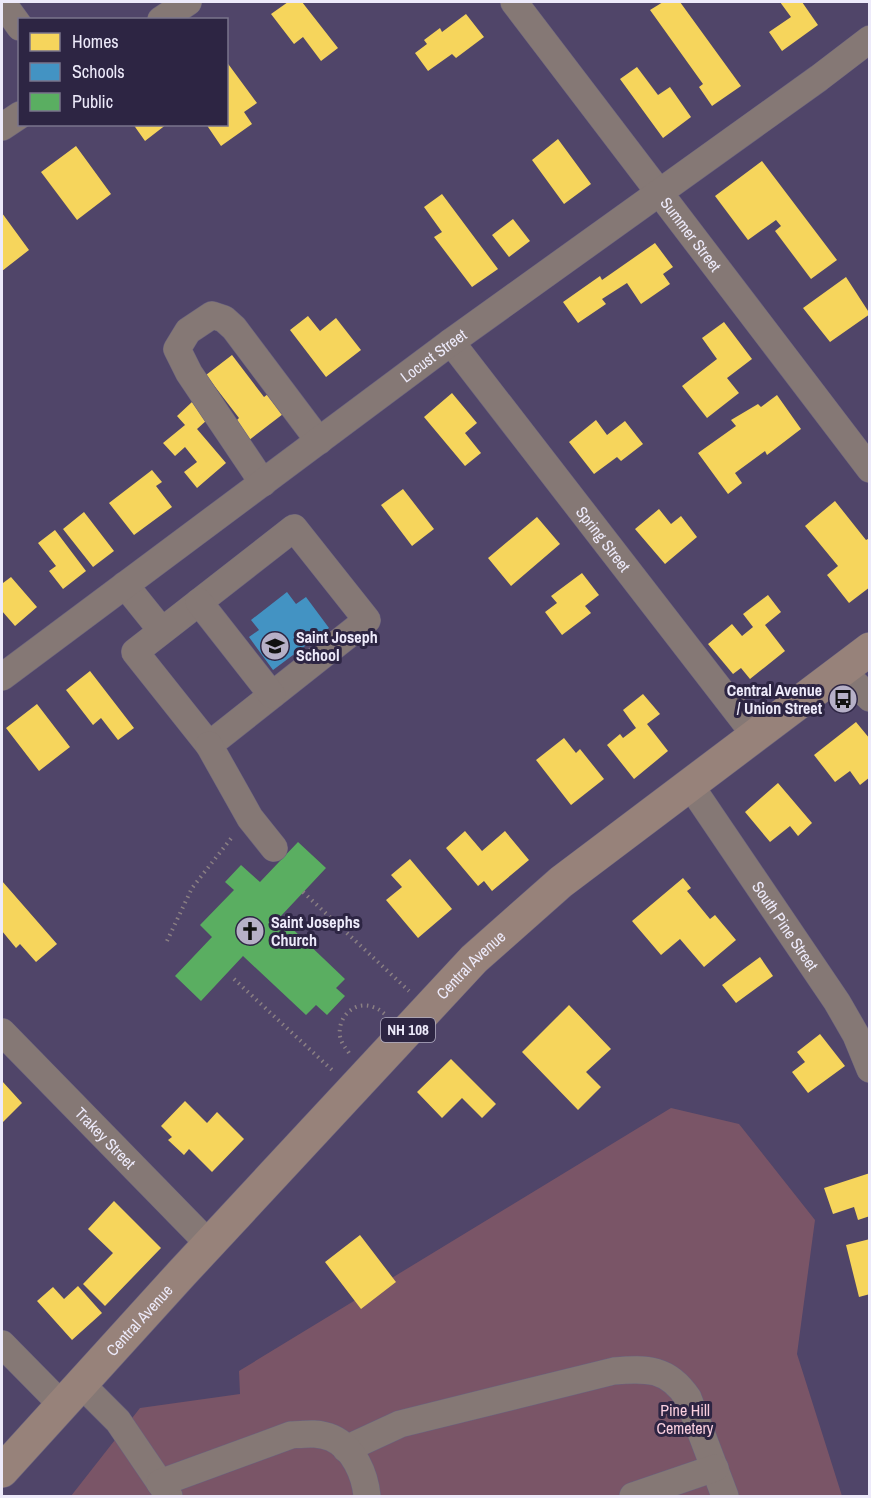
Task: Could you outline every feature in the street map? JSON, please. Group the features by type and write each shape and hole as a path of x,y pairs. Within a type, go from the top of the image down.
{"main road":[{"name":"Central Avenue","path":"2,1471 474,959 561,882 870,648"}],"street":[{"path":"2,2 18,24"},
{"path":"164,18 188,2"},
{"name":"Summer Street","path":"514,2 870,468"},
{"name":"Locust Street","path":"2,677 451,342 870,39"},
{"path":"2,127 18,116"},
{"path":"263,483 189,373 177,349 188,331 212,315 224,319 234,328 319,441"},
{"name":"Spring Street","path":"451,342 755,735"},
{"path":"209,745 367,620 294,528 135,652 209,745 250,818 274,848"},
{"path":"125,585 162,631"},
{"path":"199,602 272,695"},
{"path":"841,670 870,698"},
{"name":"South Pine Street","path":"690,785 837,1002 856,1035 870,1069"},
{"name":"Trakey Street","path":"2,1032 209,1244"},
{"path":"2,1344 71,1394 118,1421 165,1490 291,1435 312,1433 333,1438 346,1449 357,1462 366,1483 368,1497"},
{"path":"346,1449 399,1424 614,1371 642,1369 663,1374 679,1384 697,1419 725,1497"},
{"path":"633,1497 715,1468"}],"path":[{"path":"167,941 192,888 228,841 250,818"},
{"path":"303,892 409,991"},
{"path":"234,979 333,1071"},
{"path":"349,1053 339,1034 341,1021 350,1010 362,1005 374,1007 386,1015"}],"green space":[{"name":"Pine Hill Cemetery","path":"671,1108 739,1124 815,1220 797,1354 842,1496 71,1496 140,1408 240,1394 239,1371"}],"building: Homes":[{"path":"288,2 302,2 338,48 321,61 303,37 294,44 271,14"},
{"path":"663,2 680,2 741,86 712,106 699,87 703,84 650,10"},
{"path":"780,2 802,2 818,25 782,51 769,32 791,17"},
{"path":"466,14 484,37 456,58 452,54 428,71 415,53 427,44 424,40 440,28 442,32"},
{"path":"228,64 257,103 244,112 252,124 221,146 207,126 228,126"},
{"path":"637,67 658,95 670,87 691,117 663,138 620,79"},
{"path":"134,126 164,126 145,141"},
{"path":"558,139 591,184 564,204 532,160"},
{"path":"76,146 111,194 77,220 41,172"},
{"path":"762,161 837,260 811,279 775,231 781,226 776,220 748,240 715,196"},
{"path":"442,194 498,269 472,287 434,237 442,232 424,207"},
{"path":"2,213 29,250 2,271"},
{"path":"513,219 530,241 509,257 492,235"},
{"path":"655,243 673,267 663,274 670,284 641,304 627,283 602,299 606,304 578,323 563,302 600,276 602,280"},
{"path":"846,277 870,314 830,342 803,308"},
{"path":"308,316 320,331 336,318 361,350 326,377 290,330"},
{"path":"724,322 752,359 727,378 739,393 707,418 682,386 717,359 702,338"},
{"path":"232,355 264,397 268,394 283,414 248,441 234,423 239,418 206,375"},
{"path":"452,393 477,423 465,433 481,453 465,466 424,417"},
{"path":"777,395 801,429 767,455 765,451 735,473 742,483 728,494 698,453 736,426 731,420 758,404 761,407"},
{"path":"192,402 207,420 197,429 226,463 197,488 184,472 197,462 185,447 175,456 163,443 185,425 177,416"},
{"path":"596,420 607,435 625,421 643,444 621,461 617,457 594,474 569,442"},
{"path":"152,470 162,482 156,486 172,507 134,535 109,503"},
{"path":"403,489 434,529 412,546 381,505"},
{"path":"835,501 866,540 870,538 870,587 849,603 827,575 838,566 805,526"},
{"path":"659,509 671,524 681,516 697,537 665,564 635,529"},
{"path":"84,512 114,551 93,567 63,529"},
{"path":"537,517 560,544 511,586 488,558"},
{"path":"55,530 86,571 63,589 49,571 56,566 38,543"},
{"path":"582,573 599,595 585,606 591,613 562,635 545,612 557,603 551,596"},
{"path":"11,577 37,607 15,626 2,611 2,582"},
{"path":"768,595 781,612 765,625 785,651 750,679 741,668 733,674 708,644 732,624 742,636 753,627 743,614"},
{"path":"90,671 134,728 118,740 101,718 93,725 66,690"},
{"path":"643,694 660,714 647,724 668,751 634,779 607,745 620,734 623,738 636,728 623,710"},
{"path":"37,704 70,747 39,771 6,728"},
{"path":"856,722 870,739 870,777 860,785 850,771 835,782 814,755"},
{"path":"564,738 576,753 580,749 604,779 571,805 536,760"},
{"path":"778,783 812,823 798,836 790,826 770,842 745,812"},
{"path":"465,831 482,851 505,831 529,860 492,891 484,881 478,886 446,848"},
{"path":"410,859 452,909 418,938 386,900 402,887 391,875"},
{"path":"683,878 691,888 687,891 710,919 715,915 736,940 704,967 680,939 661,955 632,921"},
{"path":"2,881 57,944 36,962 20,944 16,948 2,931"},
{"path":"760,957 773,976 736,1003 722,985"},
{"path":"569,1005 611,1049 586,1072 601,1087 578,1110 522,1052"},
{"path":"820,1034 845,1066 808,1093 792,1072 805,1062 797,1052"},
{"path":"451,1059 496,1104 482,1118 462,1098 442,1118 417,1092"},
{"path":"2,1081 22,1103 2,1123"},
{"path":"185,1101 207,1123 217,1112 244,1139 212,1172 189,1149 184,1155 168,1140 172,1137 161,1126"},
{"path":"870,1173 870,1216 858,1220 854,1207 833,1214 824,1188"},
{"path":"114,1201 161,1248 105,1306 83,1284 113,1253 88,1229"},
{"path":"360,1235 396,1282 361,1309 325,1262"},
{"path":"870,1239 870,1275 868,1275 870,1294 859,1297 846,1245"},
{"path":"78,1286 102,1313 72,1340 37,1301 53,1287 64,1299"}],"building: Schools":[{"path":"287,592 296,604 306,597 329,628 273,670 249,637 259,630 251,620"}],"building: Public":[{"name":"Saint Josephs Church","path":"298,842 326,868 280,917 345,979 336,988 345,996 327,1015 316,1005 306,1015 243,956 201,1001 175,976 212,937 200,925 234,890 225,882 241,865 260,882"}],"place":[{"name":"Saint Joseph School","path":"275,646"},
{"name":"Central Avenue / Union Street","path":"843,699"},
{"name":"Saint Josephs Church","path":"250,931"}]}
